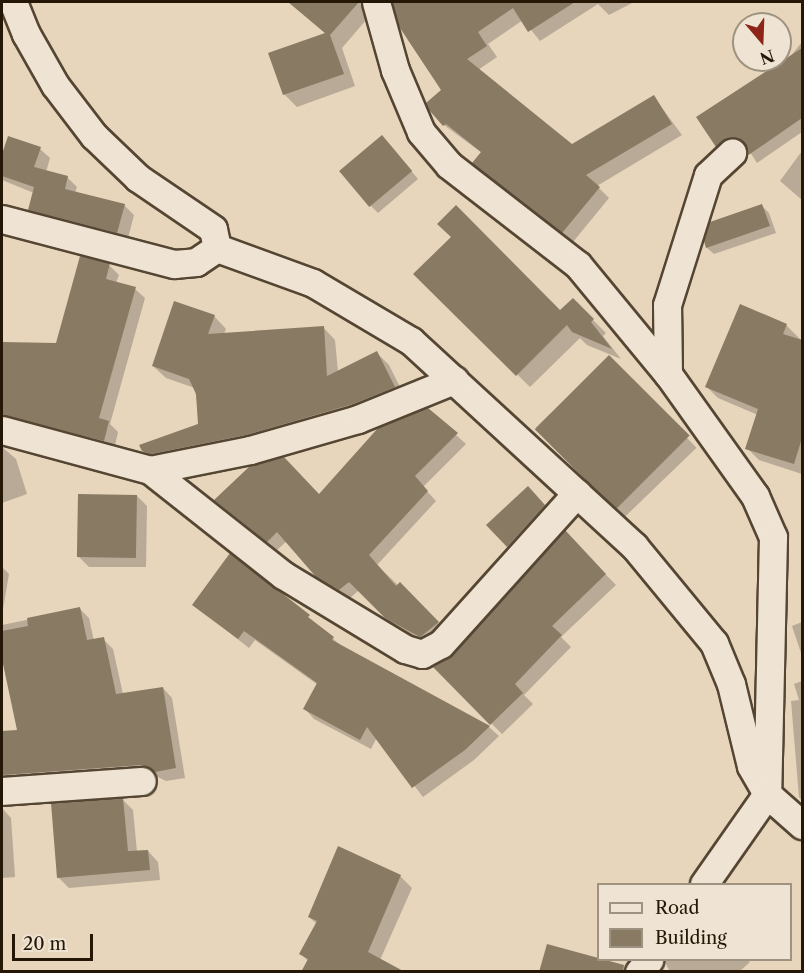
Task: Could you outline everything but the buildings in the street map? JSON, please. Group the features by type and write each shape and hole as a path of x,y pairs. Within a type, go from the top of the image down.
{"street":[{"path":"13,2 43,64 94,136 138,178 213,230 217,248"},
{"path":"376,2 395,70 421,132 449,165 578,265 668,374 755,496 773,537 775,600 767,794 705,883"},
{"path":"2,28 43,64"},
{"path":"668,374 667,305 708,175 732,153"},
{"path":"2,219 174,264 196,262 217,248"},
{"path":"217,248 313,283 411,341 634,546 714,643 731,684 751,766 767,794 802,825"},
{"path":"150,470 261,447 358,418 454,380"},
{"path":"2,430 150,470 283,575 405,649 422,654 441,644 577,493"},
{"path":"2,791 142,781"}]}
